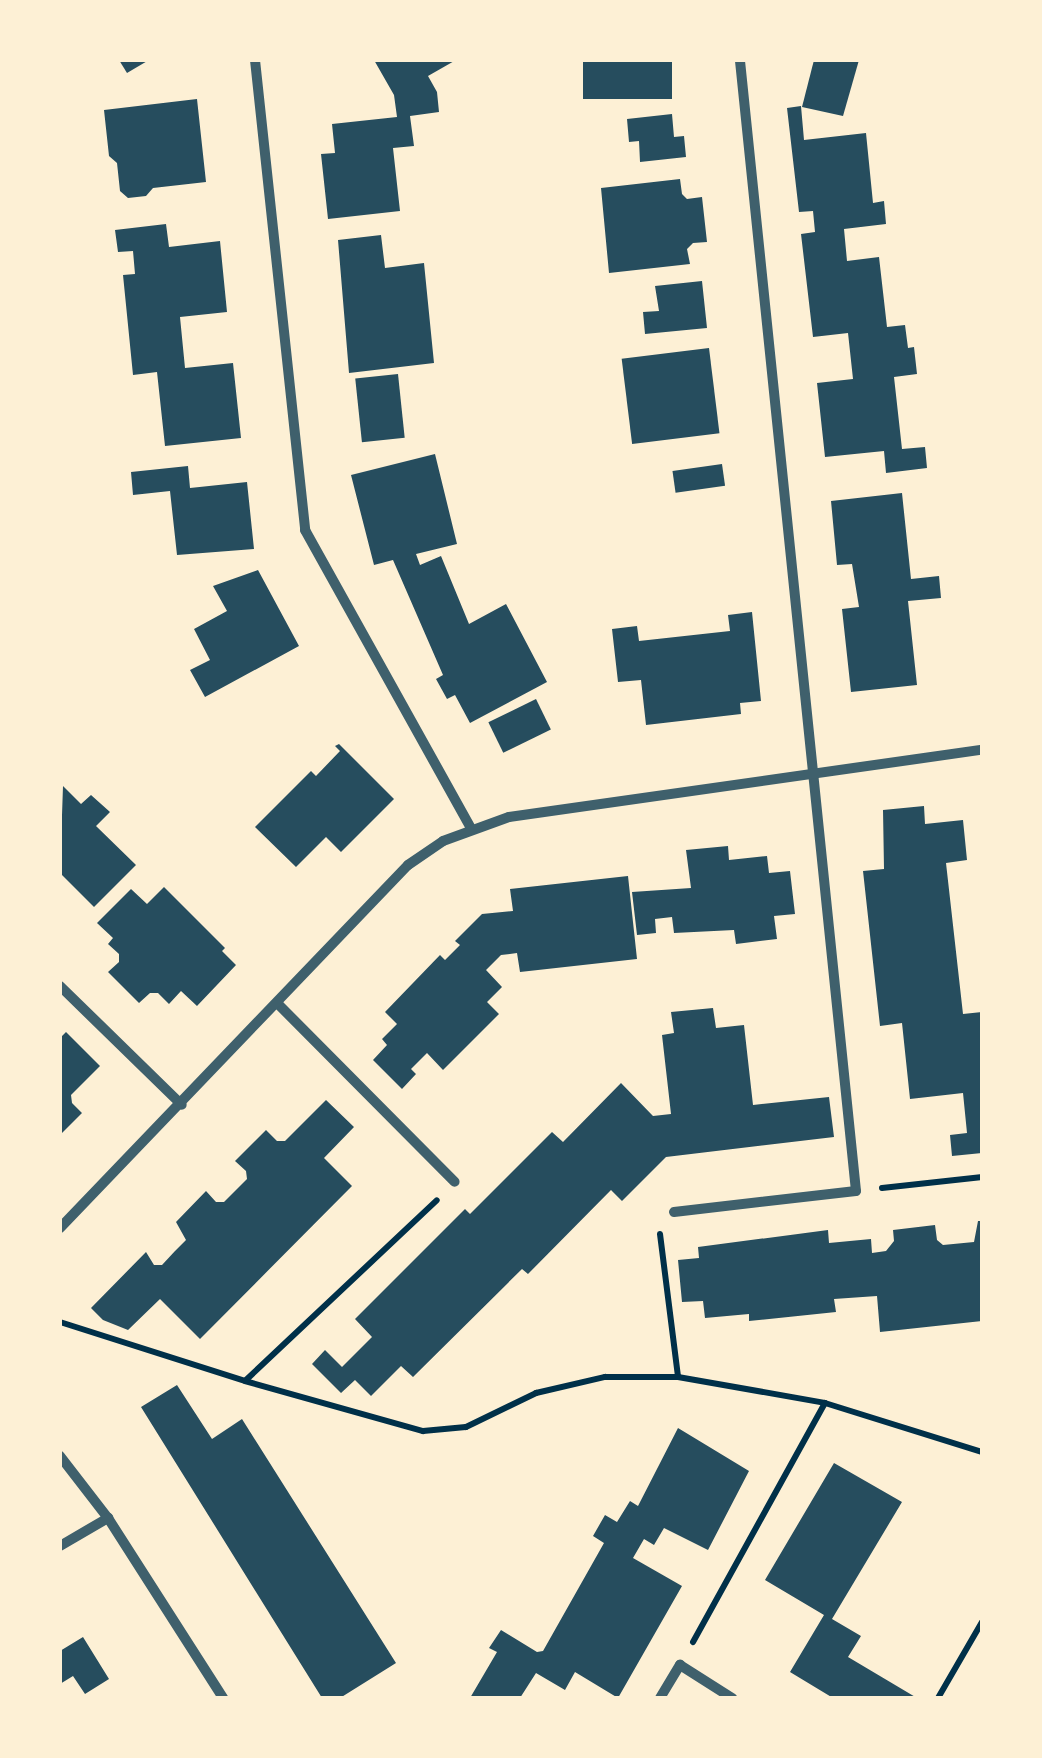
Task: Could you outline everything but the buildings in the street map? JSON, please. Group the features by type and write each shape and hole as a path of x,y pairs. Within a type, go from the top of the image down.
{"street":[{"path":"255,60 305,530 470,827"},
{"path":"674,1212 856,1191 832,926 812,775 740,60"},
{"path":"60,1228 408,866 470,827 508,817 982,750"},
{"path":"60,986 182,1105"},
{"path":"277,1003 455,1182"},
{"path":"60,1456 108,1518 224,1698"},
{"path":"60,1546 108,1518"},
{"path":"660,1698 680,1666 732,1698"}],"path":[{"path":"856,1191 982,1177"},
{"path":"245,1381 455,1182"},
{"path":"674,1212 660,1228 678,1377"},
{"path":"60,1322 245,1381 423,1431 466,1427 536,1393 606,1377 678,1377 824,1403 982,1452"},
{"path":"680,1666 824,1403"},
{"path":"938,1698 982,1622"}]}
